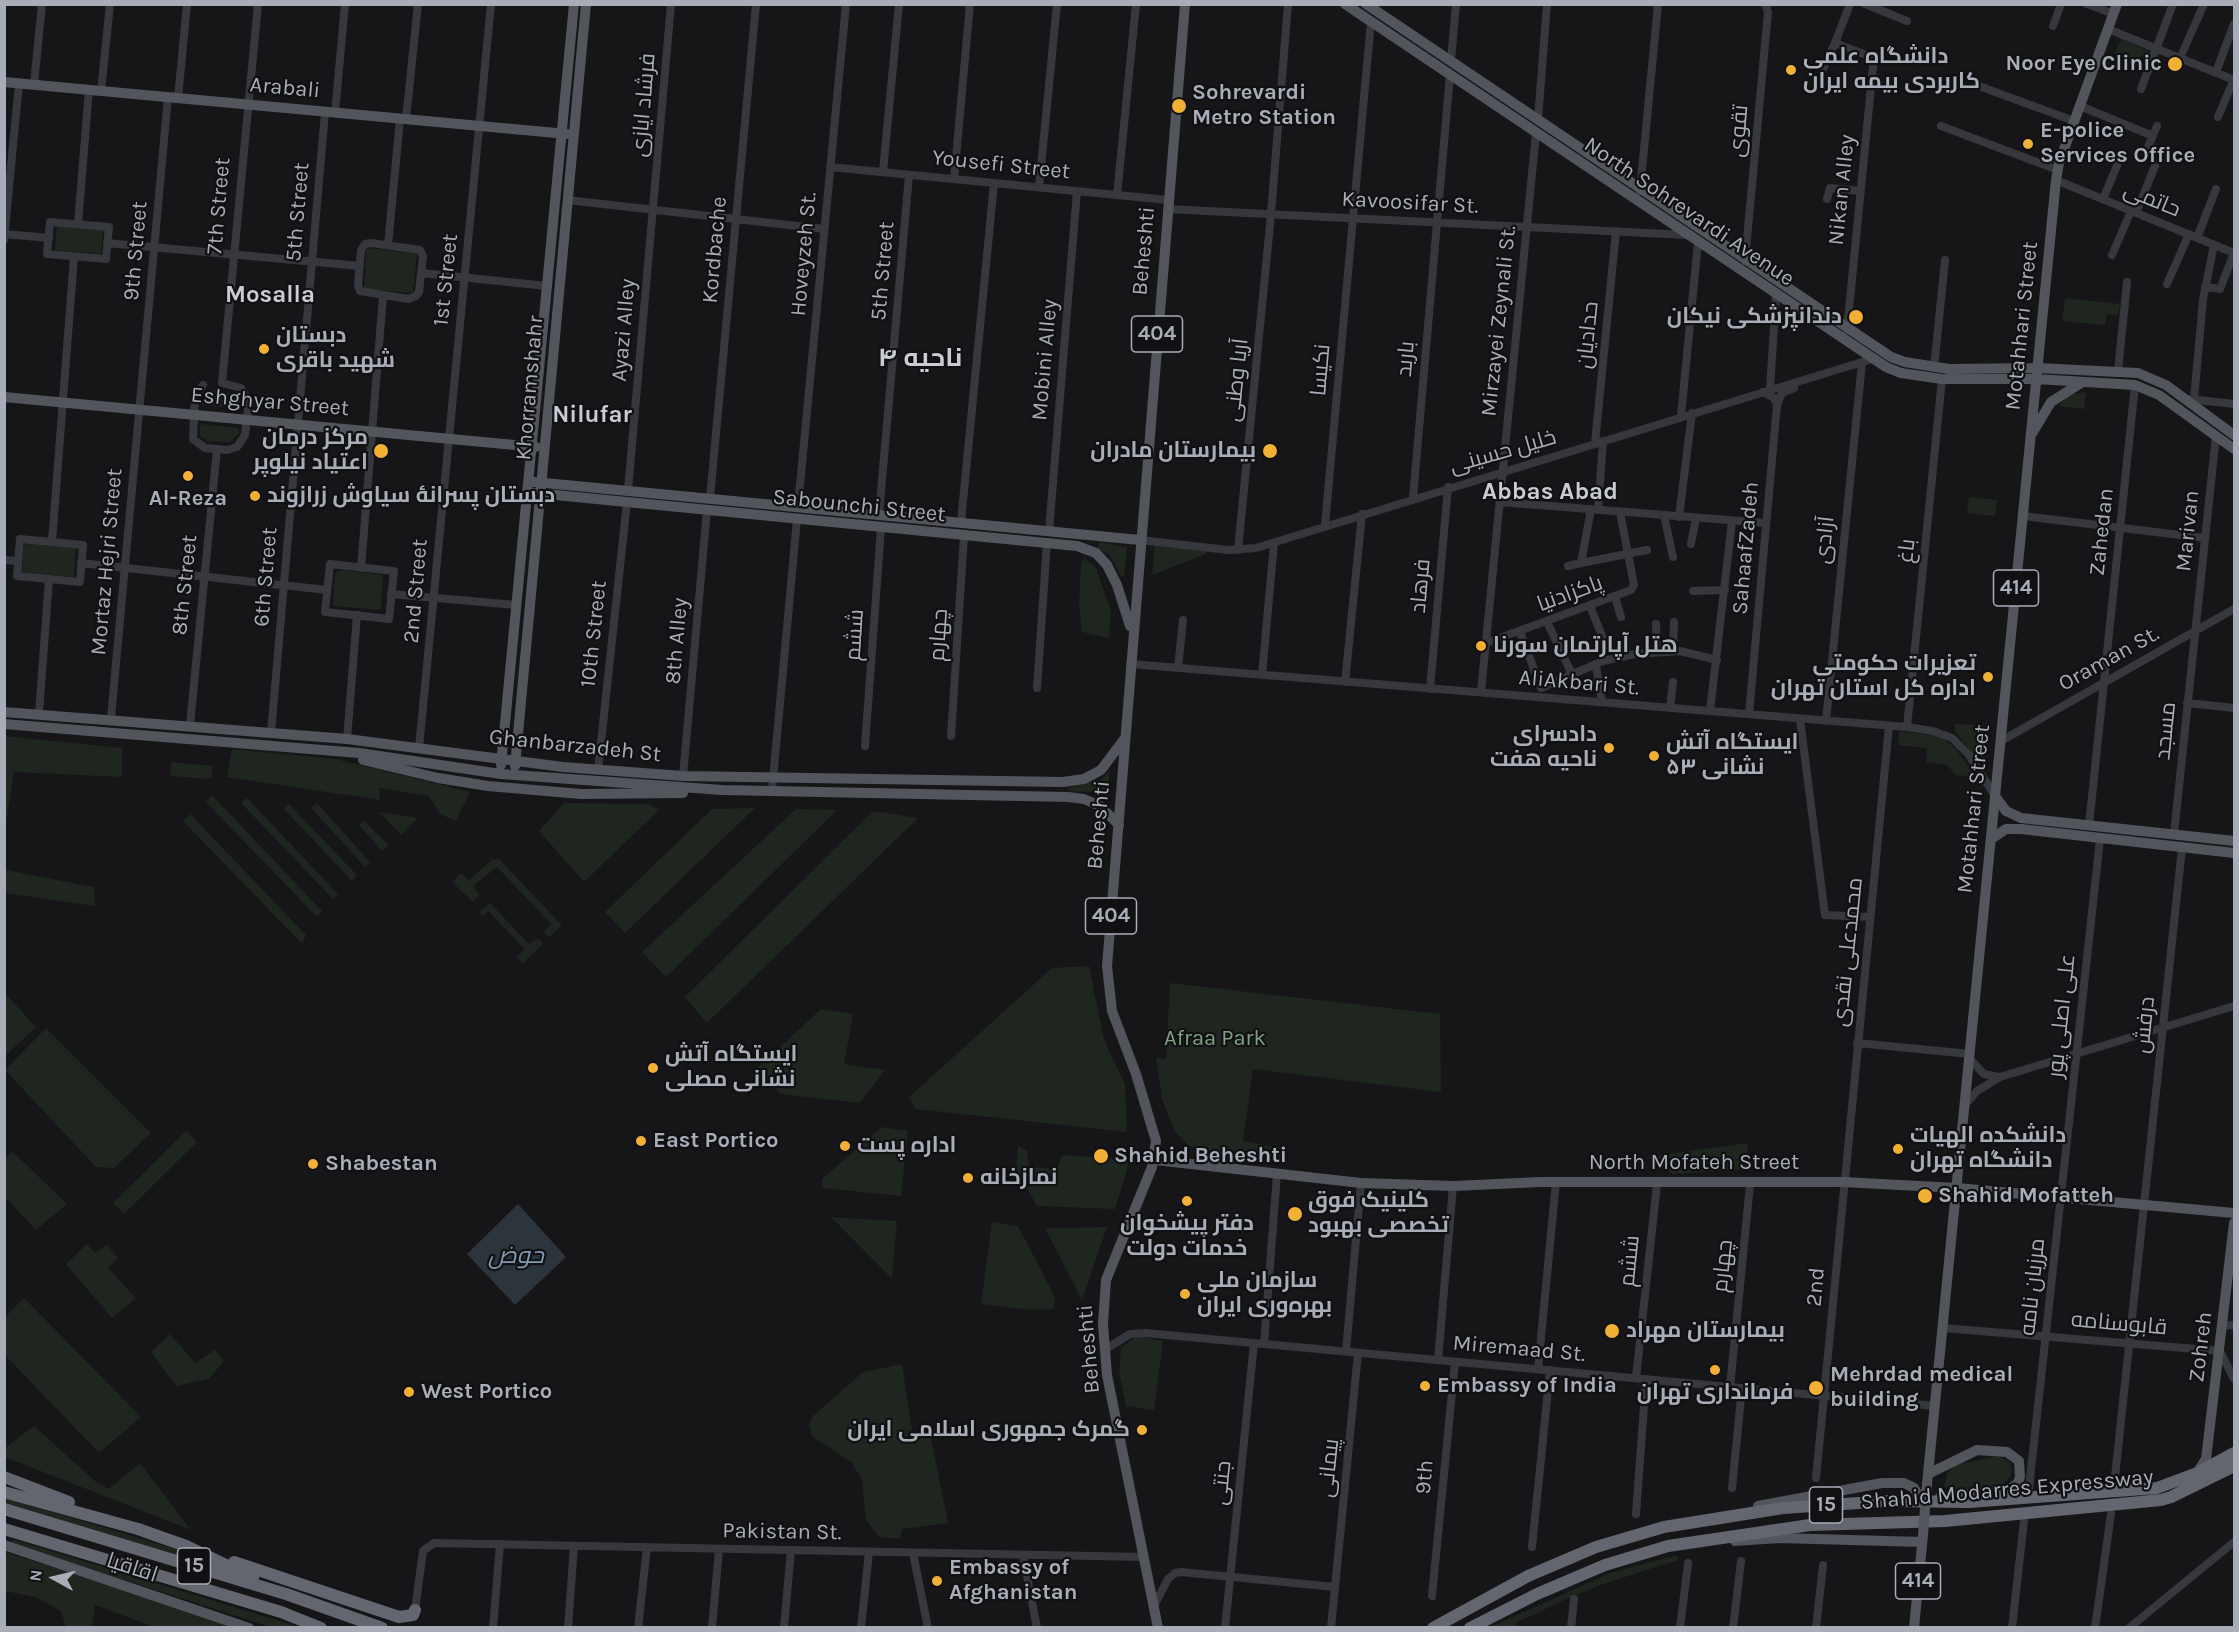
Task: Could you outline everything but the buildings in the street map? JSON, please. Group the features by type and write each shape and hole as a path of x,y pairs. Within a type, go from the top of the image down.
{"highway":[{"name":"Shahid Modarres Expressway","path":"1433,1628 1528,1576 1596,1547 1664,1527 1783,1508 1889,1501 1969,1502 2157,1488 2197,1473 2235,1453"},
{"name":"Shahid Modarres Expressway","path":"1470,1628 1537,1594 1605,1565 1668,1546 1810,1524 1945,1521 2161,1500 2235,1466"},
{"path":"4,1477 138,1529 399,1617 413,1615 415,1610"},
{"path":"4,1492 138,1529"},
{"name":"15","path":"4,1509 286,1594 382,1628"},
{"name":"15","path":"4,1529 270,1609 321,1628"},
{"path":"186,1545 286,1594"}],"main road":[{"name":"Khorramshahr","path":"501,774 573,4"},
{"name":"Khorramshahr","path":"514,775 586,4"},
{"name":"Beheshti","path":"1158,1628 1156,1601 1144,1557 1104,1350 1103,1312 1106,1280 1155,1160 1154,1132 1109,1000 1107,966 1132,635 1185,4"},
{"name":"North Sohrevardi Avenue","path":"1345,4 1776,294 1865,363 1901,373 1942,379 2034,371"},
{"name":"North Sohrevardi Avenue","path":"1368,5 1538,119 1640,191 1891,357 1934,368 2034,371"},
{"name":"Motahhari Street","path":"1922,1495 1928,1474 1943,1328 2031,438 2034,371 2057,175 2074,121 2116,9"},
{"name":"Arabali","path":"4,82 573,135"},
{"path":"1536,133 1538,119"},
{"path":"2034,371 2118,371 2150,377 2189,398 2235,449"},
{"path":"2034,371 2085,381 2135,385 2159,395 2219,431 2235,435"},
{"path":"2031,438 2051,402 2085,381"},
{"name":"Eshghyar Street","path":"4,397 544,447"},
{"name":"Sabounchi Street","path":"528,487 628,496 710,498 798,506 962,522 1048,537 1100,556 1117,585 1132,635"},
{"name":"Sabounchi Street","path":"628,496 707,510 964,536 1140,540"},
{"path":"797,519 798,506"},
{"name":"Ghanbarzadeh St","path":"4,710 347,739 598,770 772,784 1068,797 1084,799 1100,806 1119,825"},
{"name":"Ghanbarzadeh St","path":"4,723 322,750 501,774 722,790 772,784 1063,782 1084,779 1101,770 1125,737"},
{"path":"322,750 438,778 488,786 611,795 722,790"},
{"path":"1995,796 2006,811 2017,817 2235,841"},
{"path":"1991,839 2009,829 2235,853"},
{"name":"North Mofateh Street","path":"1155,1160 1361,1183 1453,1186 1556,1182 1657,1184 1843,1182 1957,1188 2235,1213"},
{"name":"Zohreh","path":"2197,1473 2206,1459 2220,1351 2229,1325 2235,1223"},
{"path":"1889,1501 2009,1490 2018,1483 2021,1470 2014,1455 1992,1449 1968,1453 1928,1474"},
{"path":"1664,1527 1869,1484 1904,1483 1922,1495"},
{"name":"414","path":"1914,1628 1925,1511 1922,1495"},
{"path":"1693,1542 1779,1538 1923,1538"},
{"name":"اقاقیا","path":"4,1545 249,1628"}],"street":[{"path":"34,84 42,4"},
{"path":"100,90 110,4"},
{"path":"173,97 187,4"},
{"path":"247,104 258,4"},
{"path":"330,112 345,4"},
{"path":"388,245 418,4"},
{"name":"1st Street","path":"448,438 491,4"},
{"name":"فرشاد ایازی","path":"653,209 671,4"},
{"name":"Kordbache","path":"710,498 756,4"},
{"name":"Hoveyzeh St.","path":"798,506 846,4"},
{"path":"883,172 899,4"},
{"path":"954,179 970,4"},
{"path":"1039,187 1057,4"},
{"path":"1117,195 1136,4"},
{"name":"آریا وطنی","path":"1238,550 1271,214 1288,4"},
{"path":"1451,60 1456,4"},
{"path":"1538,119 1547,4"},
{"path":"1640,191 1658,4"},
{"name":"تقوی","path":"1745,261 1768,12 1765,4"},
{"path":"1823,69 1850,4"},
{"path":"1865,4 1907,21"},
{"path":"2054,26 2061,4"},
{"path":"2087,4 2116,9"},
{"path":"2141,89 2173,4"},
{"path":"2180,58 2204,4"},
{"name":"نکیسا","path":"1325,525 1371,21"},
{"path":"2216,72 2235,24"},
{"path":"2108,29 2234,79 2218,117"},
{"name":"Nikan Alley","path":"1834,43 1869,56 1873,66 1847,330"},
{"name":"باربد","path":"1413,498 1449,74"},
{"path":"4,240 19,83"},
{"path":"1979,86 2074,121"},
{"path":"78,224 89,89"},
{"name":"9th Street","path":"140,409 154,247 173,97"},
{"name":"7th Street","path":"247,104 222,383 237,386 245,391 249,401 247,419"},
{"path":"2080,106 2153,136"},
{"name":"5th Street","path":"297,424 311,261 330,112"},
{"name":"حاتمی","path":"1941,126 2057,175 2103,199 2234,253"},
{"path":"2148,147 2157,126"},
{"name":"Mirzayei Zeynali St.","path":"1481,692 1536,133"},
{"path":"2103,199 2119,161"},
{"path":"2112,255 2155,166"},
{"name":"Yousefi Street","path":"830,167 1117,195 1168,204"},
{"name":"5th Street","path":"879,514 909,175"},
{"path":"962,522 994,183"},
{"path":"1827,199 1830,188 1860,191"},
{"path":"2167,284 2216,189"},
{"name":"Mobini Alley","path":"1037,688 1077,191"},
{"path":"567,200 824,228"},
{"name":"Kavoosifar St.","path":"1168,204 1271,214 1687,235"},
{"name":"Ayazi Alley","path":"628,496 653,209"},
{"path":"50,222 78,224 109,227 106,259 47,254 50,222"},
{"name":"حدادیان","path":"1581,563 1594,510 1616,231"},
{"path":"5,234 49,238"},
{"path":"1681,416 1698,242"},
{"path":"107,243 360,266"},
{"path":"365,244 388,245 420,250 423,256 419,292 414,297 383,296 360,291 358,285 360,266 365,244"},
{"path":"2214,244 2205,287 2189,398 2235,404"},
{"path":"2205,287 2220,289 2234,253"},
{"path":"52,542 74,257"},
{"path":"1934,368 1944,260"},
{"path":"421,273 547,286"},
{"path":"2118,371 2127,282"},
{"path":"1776,294 1766,391 1774,398 1777,405"},
{"path":"361,567 383,296"},
{"path":"1777,405 1786,390 1865,363"},
{"name":"خلیل حسینی","path":"1140,540 1238,550 1274,543 1325,525 1692,412 1865,363"},
{"name":"آزادی","path":"1826,721 1865,363"},
{"name":"باغ","path":"1907,727 1942,379"},
{"path":"203,385 196,395 193,414 192,431 195,442 202,447 232,449 241,444 247,419"},
{"name":"Zahedan","path":"2089,825 2135,385"},
{"name":"SahaafZadeh","path":"1749,714 1777,405"},
{"name":"Mortaz Hejri Street","path":"111,718 140,409"},
{"path":"1679,517 1692,412"},
{"name":"6th Street","path":"271,733 297,424"},
{"name":"Marivan","path":"2195,631 2219,431"},
{"name":"2nd Street","path":"419,748 448,438"},
{"name":"8th Street","path":"190,725 217,449"},
{"name":"فرهاد","path":"1430,689 1448,487"},
{"name":"10th Street","path":"598,770 628,496"},
{"path":"1500,502 1766,523"},
{"name":"8th Alley","path":"683,776 707,510"},
{"path":"1620,512 1627,555"},
{"path":"1345,682 1362,514"},
{"path":"1664,515 1674,557"},
{"path":"2023,516 2205,538"},
{"path":"1691,544 1696,518"},
{"path":"772,784 797,519"},
{"path":"1710,711 1732,521"},
{"name":"ششم","path":"865,746 881,528"},
{"name":"چهارم","path":"951,736 964,536"},
{"path":"20,539 52,542 83,545 80,582 17,576 20,539"},
{"path":"1262,675 1274,543"},
{"path":"1568,566 1647,550"},
{"name":"پاکزادنیا","path":"1486,643 1615,597 1633,588 1627,555"},
{"path":"4,560 18,561"},
{"path":"81,563 327,590"},
{"path":"330,564 361,567 394,571 389,619 325,612 330,564"},
{"path":"34,713 49,579"},
{"path":"1693,591 1725,590"},
{"path":"391,594 516,605"},
{"path":"1615,597 1621,617"},
{"path":"1590,606 1602,636 1600,663 1602,702"},
{"name":"Oraman St.","path":"2001,741 2235,609"},
{"path":"347,739 357,615"},
{"path":"1178,668 1183,620"},
{"path":"1547,622 1572,674"},
{"path":"1672,651 1674,622"},
{"path":"1656,624 1657,652"},
{"name":"مسجد","path":"2174,834 2195,631"},
{"path":"1520,632 1541,688 1600,663 1635,654 1672,651 1717,660"},
{"name":"AliAkbari St.","path":"1130,664 1907,727 1933,731 1953,738 1969,755 1995,796"},
{"path":"1670,708 1673,682"},
{"path":"2187,703 2235,708"},
{"path":"1800,718 1825,915 1870,916"},
{"name":"محمدعلی نقدی","path":"1843,1182 1889,726"},
{"name":"علی اصلی پور","path":"2061,1197 2100,839"},
{"name":"درفش","path":"2115,1477 2182,848"},
{"path":"1965,1106 1977,1091 2000,1077 2235,1006"},
{"path":"1857,1043 1970,1056 1984,1074 2000,1077"},
{"name":"جنتی","path":"1225,1628 1277,1174"},
{"path":"1538,1369 1556,1182"},
{"name":"2nd","path":"1816,1478 1843,1182"},
{"path":"1346,1352 1361,1183"},
{"name":"ششم","path":"1636,1378 1657,1184"},
{"name":"چهارم","path":"1730,1387 1750,1184"},
{"path":"1438,1360 1453,1186"},
{"name":"مرزبان نامه","path":"2029,1488 2061,1197"},
{"name":"قابوسنامه","path":"1943,1328 2220,1351"},
{"name":"Miremaad St.","path":"1104,1350 1133,1333 1935,1406"},
{"path":"2220,1351 2235,1379"},
{"name":"پیمانی","path":"1331,1628 1359,1353"},
{"name":"9th","path":"1432,1596 1455,1362"},
{"path":"1532,1547 1550,1370"},
{"path":"1636,1515 1646,1379"},
{"path":"1732,1488 1742,1388"},
{"path":"2095,1628 2111,1514"},
{"path":"2013,1628 2024,1521"},
{"path":"2129,1628 2235,1542"},
{"name":"Pakistan St.","path":"415,1610 423,1551 434,1543 1144,1557"},
{"path":"493,1628 500,1544"},
{"path":"568,1628 574,1546"},
{"path":"638,1628 647,1547"},
{"path":"711,1628 719,1549"},
{"path":"784,1628 791,1550"},
{"path":"861,1628 868,1552"},
{"path":"913,1552 928,1628"},
{"path":"1023,1555 1037,1628"},
{"path":"1732,1628 1741,1561"},
{"path":"1680,1628 1688,1563"},
{"path":"1816,1628 1823,1565"},
{"path":"1156,1601 1175,1573 1335,1587"},
{"path":"1571,1628 1574,1599"}],"green space":[{"path":"2121,39 2154,53 2151,60 2141,56 2138,64 2115,54"},
{"path":"57,226 103,230 101,254 55,250"},
{"path":"369,248 417,254 413,293 364,289 366,251"},
{"path":"2065,298 2120,304 2118,315 2107,314 2105,325 2062,321"},
{"path":"212,390 237,394 242,402 241,409 201,405 204,395"},
{"path":"2086,392 2084,409 2058,406 2069,395"},
{"path":"200,424 239,428 239,433 230,442 207,441 200,436"},
{"path":"1969,497 1997,500 1995,516 1967,513"},
{"path":"1099,542 1127,547 1124,576 1121,576 1109,555 1098,548"},
{"path":"24,544 76,548 74,577 22,572"},
{"path":"1155,546 1206,551 1206,554 1152,575"},
{"path":"1085,558 1096,568 1111,611 1109,638 1082,632 1079,605 1081,562"},
{"path":"341,570 383,575 381,610 333,606 335,573"},
{"path":"1955,724 1987,726 1984,761 1978,760 1955,732"},
{"path":"1899,731 1942,737 1956,749 1976,777 1956,775 1947,765 1926,762 1927,748 1898,745"},
{"path":"5,736 122,748 122,777 14,772 5,829"},
{"path":"232,749 335,759 470,792 456,821 440,814 429,796 379,788 380,800 227,777"},
{"path":"171,762 213,766 211,779 170,776"},
{"path":"1110,770 1107,800 1091,792 1068,791 1068,788 1102,779"},
{"path":"212,795 322,911 317,917 206,802"},
{"path":"247,798 338,894 333,899 241,803"},
{"path":"317,803 370,862 365,867 311,808"},
{"path":"564,803 649,804 659,810 584,882 539,831"},
{"path":"289,804 357,875 352,881 284,809"},
{"path":"755,808 625,933 605,912 712,809"},
{"path":"796,809 837,810 666,977 642,952"},
{"path":"873,811 918,818 707,1023 685,997"},
{"path":"379,812 418,818 401,835"},
{"path":"190,814 306,935 302,944 183,821"},
{"path":"364,821 389,845 382,851 359,825"},
{"path":"499,859 562,925 549,937 544,932 551,924 497,867 473,886 480,894 473,902 452,882 461,873 469,880 492,860"},
{"path":"5,870 94,887 95,906 5,893"},
{"path":"490,903 529,944 538,938 543,944 523,963 517,957 525,949 488,911 483,916 479,912"},
{"path":"1089,966 1104,1040 1125,1084 1127,1132 915,1109 909,1097 1052,968"},
{"name":"Afraa Park","path":"1170,983 1440,1014 1441,1092 1253,1069 1243,1141 1286,1149 1284,1161 1207,1152 1188,1145 1174,1130 1162,1099 1156,1058 1166,1059"},
{"path":"5,993 36,1027 5,1056"},
{"path":"821,1009 853,1014 844,1064 885,1070 860,1103 781,1094 754,1071"},
{"path":"46,1028 151,1133 114,1168 96,1167 5,1070"},
{"path":"882,1127 908,1131 901,1196 823,1188 822,1179"},
{"path":"186,1131 197,1142 124,1214 113,1203"},
{"path":"1747,1143 1750,1169 1672,1174 1648,1157"},
{"path":"1018,1146 1027,1150 1029,1166 1056,1170 1062,1155 1130,1160 1115,1209 1037,1206 1016,1168"},
{"path":"12,1151 67,1204 36,1230 5,1197 5,1159"},
{"path":"831,1217 897,1221 892,1279"},
{"path":"992,1222 1018,1226 1055,1297 1054,1309 1029,1310 981,1304"},
{"path":"1107,1227 1082,1300 1045,1228"},
{"path":"87,1244 95,1253 107,1245 118,1258 108,1268 136,1298 112,1318 66,1264"},
{"path":"24,1298 141,1417 99,1453 5,1355 5,1317"},
{"path":"170,1334 195,1363 215,1350 224,1361 209,1379 176,1386 151,1352"},
{"path":"1137,1336 1163,1341 1154,1410 1126,1406 1119,1372 1121,1348"},
{"path":"902,1364 913,1437 930,1433 948,1523 902,1529 900,1539 879,1537 866,1520 862,1480 852,1463 812,1436 809,1424 813,1416 863,1372"},
{"path":"34,1426 96,1482 109,1489 140,1463 191,1530 5,1457 5,1448"},
{"path":"1998,1456 2009,1461 2012,1469 2010,1477 2003,1484 1975,1489 1944,1487 1948,1471 1956,1465"},
{"path":"4,1497 197,1556 196,1561 5,1504"},
{"path":"12,1539 299,1627 271,1627 12,1544"},
{"path":"4,1552 184,1608 236,1627 154,1627 95,1605 92,1627 66,1627 61,1611 36,1597 5,1591"},
{"path":"1677,1555 1678,1560 1603,1584 1564,1600 1518,1622 1517,1627 1488,1628 1610,1573"}],"water":[{"name":"حوض","path":"518,1204 566,1257 515,1305 467,1254"}],"place":[{"name":"Noor Eye Clinic","path":"2175,64"},
{"name":"دانشگاه علمی کاربردی بیمه ایران","path":"1791,70"},
{"name":"Sohrevardi Metro Station","path":"1179,106"},
{"name":"E-police Services Office","path":"2028,144"},
{"name":"دندانپزشکی نیکان","path":"1856,317"},
{"name":"دبستان شهید باقری","path":"264,349"},
{"name":"مرکز درمان اعتیاد نیلوپر","path":"381,451"},
{"name":"بیمارستان مادران","path":"1270,451"},
{"name":"Al-Reza","path":"188,476"},
{"name":"دبستان پسرانهٔ سیاوش زرازوند","path":"255,496"},
{"name":"هتل آپارتمان سورنا","path":"1481,646"},
{"name":"تعزیرات حکومتی اداره کل استان تهران","path":"1988,677"},
{"name":"دادسرای ناحیه هفت","path":"1609,748"},
{"name":"ایستگاه آتش نشانی ۵۳","path":"1654,756"},
{"name":"ایستگاه آتش نشانی مصلی","path":"653,1068"},
{"name":"East Portico","path":"641,1141"},
{"name":"اداره پست","path":"845,1146"},
{"name":"دانشکده الهیات دانشگاه تهران","path":"1898,1149"},
{"name":"Shahid Beheshti","path":"1101,1156"},
{"name":"Shabestan","path":"313,1164"},
{"name":"نمازخانه","path":"968,1178"},
{"name":"Shahid Mofatteh","path":"1925,1196"},
{"name":"دفتر پیشخوان خدمات دولت","path":"1187,1201"},
{"name":"کلینیک فوق تخصصی بهبود","path":"1295,1214"},
{"name":"سازمان ملی بهره‌وری ایران","path":"1185,1294"},
{"name":"بیمارستان مهراد","path":"1612,1331"},
{"name":"فرمانداری تهران","path":"1715,1370"},
{"name":"Embassy of India","path":"1425,1386"},
{"name":"Mehrdad medical building","path":"1816,1388"},
{"name":"West Portico","path":"409,1392"},
{"name":"گمرک جمهوری اسلامی ایران","path":"1142,1430"},
{"name":"Embassy of Afghanistan","path":"937,1581"}],"district":[{"name":"Mosalla","path":"270,295"},
{"name":"ناحیه ۴","path":"920,359"},
{"name":"Nilufar","path":"592,415"},
{"name":"Abbas Abad","path":"1550,492"}]}
